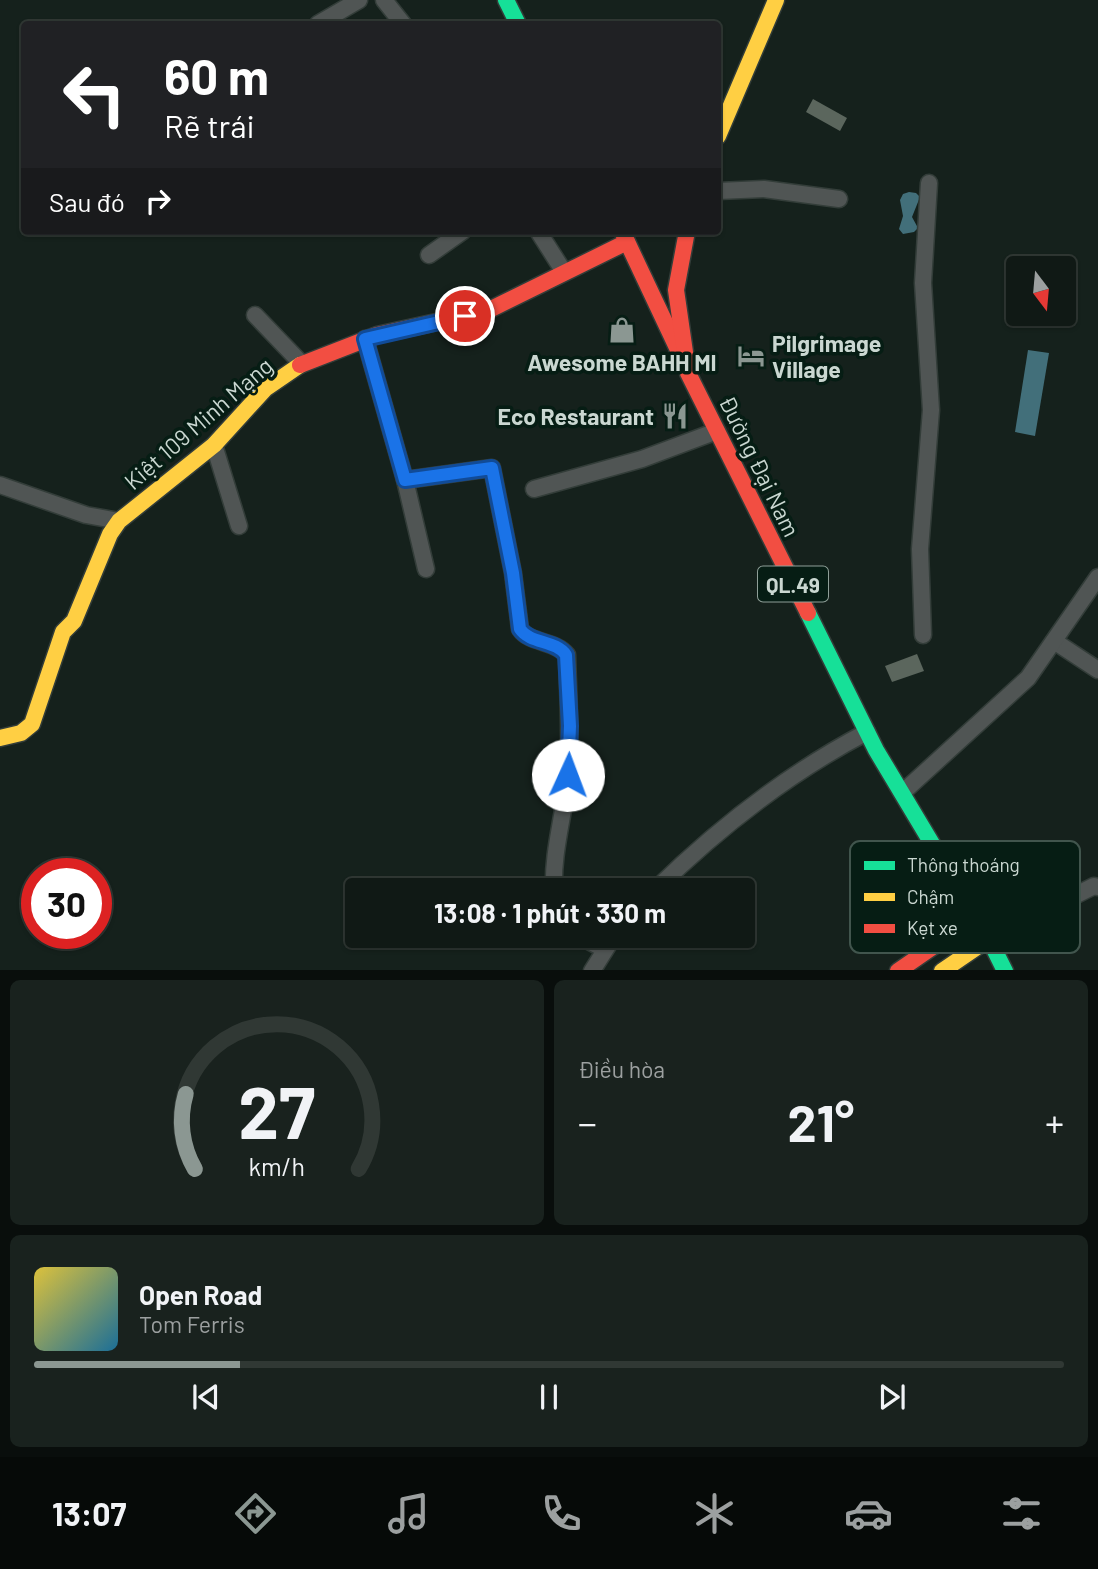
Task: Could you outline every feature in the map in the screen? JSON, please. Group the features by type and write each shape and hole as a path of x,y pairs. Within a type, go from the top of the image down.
{"main road":[{"path":"506,0 516,21"},
{"path":"721,129 776,0"},
{"name":"QL.49","path":"686,235 676,290 688,373"},
{"name":"Kiệt 109 Minh Mạng","path":"0,738 21,733 32,724 63,632 74,621 110,534 119,521 214,445 265,389 302,364 365,339 487,311 564,272 625,236"},
{"name":"Đường Đại Nam","path":"625,236 688,373 867,732 902,793"},
{"name":"QL.49","path":"902,793 931,841"},
{"path":"899,970 924,953"},
{"path":"943,970 968,953"},
{"name":"QL.49","path":"996,953 1004,970"}],"street":[{"path":"323,21 359,0"},
{"path":"384,0 401,21"},
{"path":"923,635 920,549 931,410 923,283 929,183"},
{"path":"721,191 764,189 839,199"},
{"path":"429,255 457,235"},
{"path":"541,235 564,272"},
{"path":"255,315 302,364"},
{"path":"365,339 405,480 426,569"},
{"path":"534,489 642,459 717,431"},
{"path":"214,445 239,526"},
{"path":"405,480 492,468 513,573 520,629 524,635 562,649 566,655 570,726 568,775 556,848 555,878"},
{"path":"0,485 86,515 119,521"},
{"path":"902,793 1028,678 1098,577"},
{"path":"1054,641 1098,670"},
{"path":"668,878 715,833 776,787 822,756 867,732"},
{"path":"1080,893 1094,886 1098,887"},
{"path":"593,970 605,948"}],"water":[{"path":"909,192 920,197 912,217 918,228 914,232 903,234 899,229 903,216 900,200 903,194"},
{"path":"1028,350 1049,353 1035,436 1015,432"}],"building":[{"path":"813,99 847,118 840,131 806,112"},
{"path":"917,654 924,671 892,682 885,666"}],"traffic: fast":[{"path":"506,0 516,21"},
{"path":"808,613 876,750 930,841"},
{"path":"996,953 1004,970"}],"traffic: slow":[{"path":"721,129 776,0"},
{"path":"0,738 21,733 32,724 63,632 74,621 110,534 119,521 214,445 265,389 300,365"},
{"path":"943,970 968,953"}],"traffic: jam":[{"path":"624,235 680,354"},
{"path":"686,235 676,290 688,373 808,613"},
{"path":"300,365 377,335 487,311 627,242"},
{"path":"899,970 924,953"}],"place":[{"name":"Awesome BAHH MI","path":"622,330"},
{"name":"Pilgrimage Village","path":"751,356"},
{"name":"Eco Restaurant","path":"675,416"}],"route":[{"path":"465,316 365,339 405,480 492,468 513,573 520,629 524,635 562,649 566,655 570,726 568,775"}]}
